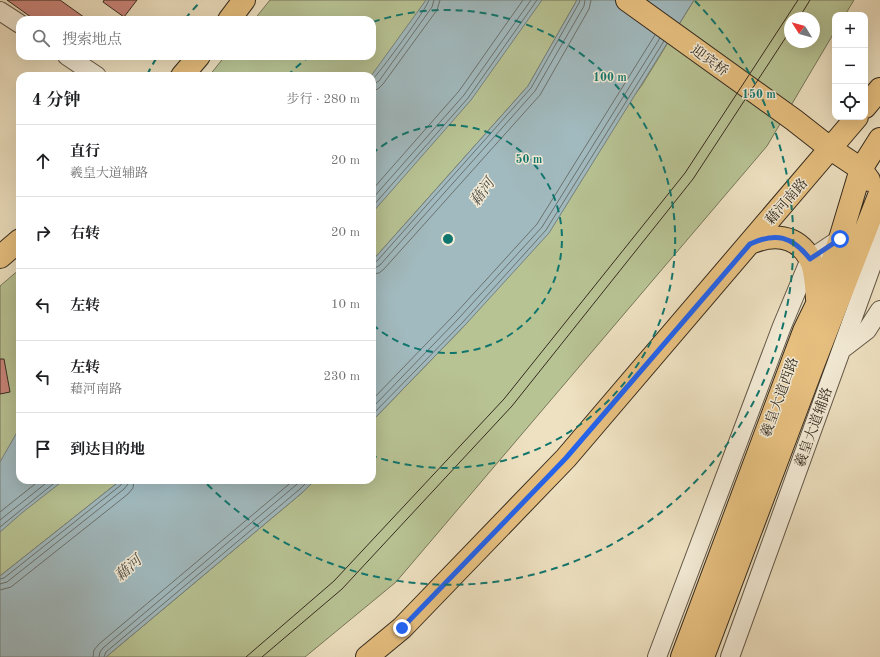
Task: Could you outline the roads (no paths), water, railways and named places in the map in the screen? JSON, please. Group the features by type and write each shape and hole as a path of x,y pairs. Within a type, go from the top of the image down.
{"main road":[{"path":"232,16 244,0"},
{"name":"迎宾桥","path":"627,0 794,120 831,149 861,168"},
{"path":"185,72 196,60"},
{"path":"868,103 880,89"},
{"name":"藉河南路","path":"367,657 402,628 566,458 855,120"},
{"name":"羲皇大道西路","path":"682,657 804,331 818,302 840,239 861,168 880,139"},
{"path":"861,168 880,193"},
{"name":"羲皇大道西路","path":"703,657 831,348 880,193"},
{"path":"750,244 762,238 776,237 790,240 802,248 810,259 815,276 818,302"},
{"path":"0,257 16,243"}],"street":[{"path":"0,11 16,21"},
{"path":"73,60 90,72"},
{"path":"657,657 782,326 810,259 840,239"},
{"path":"831,348 867,330 880,310"},
{"name":"羲皇大道辅路","path":"730,657 831,348"}],"water":[{"path":"426,0 542,0 471,100 376,208 376,72 374,72"},
{"name":"藉河","path":"577,0 694,0 549,233 466,324 376,417 376,257 528,86"},
{"path":"16,434 16,484 59,484 0,532 0,462"},
{"name":"藉河","path":"116,484 311,484 106,657 0,657 0,576"}],"tram line":[{"path":"246,657 334,581 504,399 685,173 798,0"},
{"path":"803,12 810,0"},
{"path":"262,657 342,589 512,406 693,179 784,40"}]}
